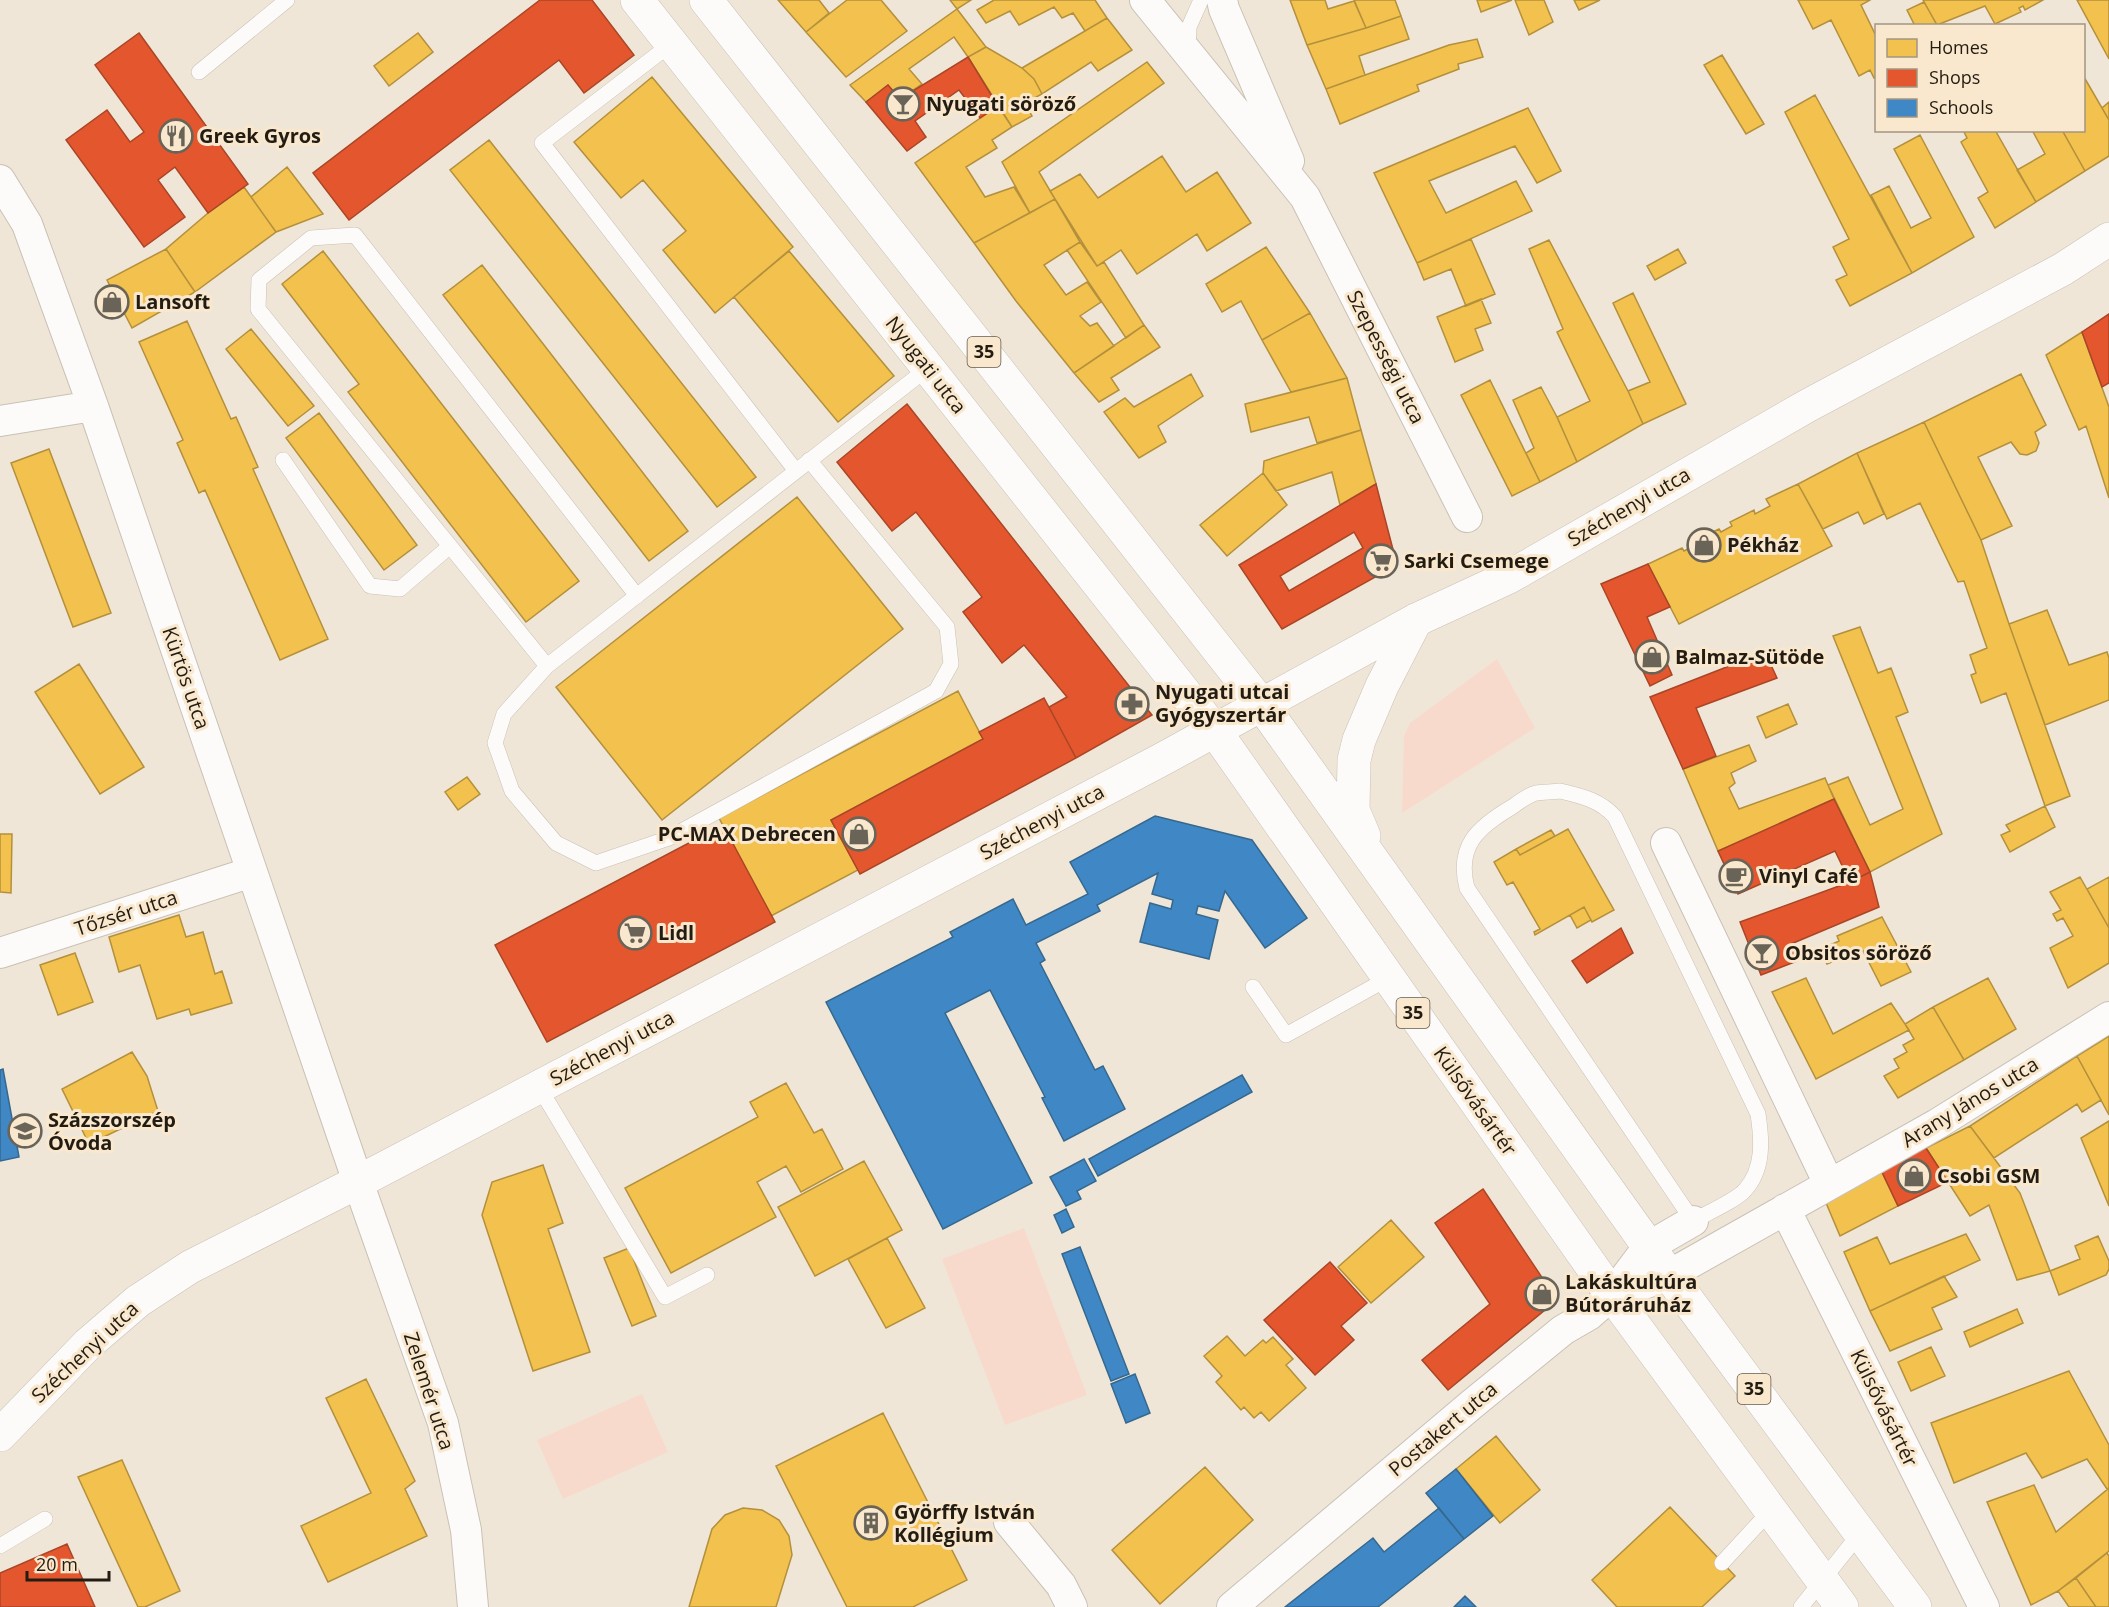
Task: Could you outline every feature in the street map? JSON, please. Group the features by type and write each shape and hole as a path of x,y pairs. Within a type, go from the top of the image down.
{"main road":[{"name":"Nyugati utca","path":"637,0 1215,731"},
{"name":"35","path":"706,0 1261,704 1648,1247 1916,1607"},
{"name":"Széchenyi utca","path":"0,1435 88,1344 138,1301 190,1267 358,1182 1215,731 1416,620 1509,577 1807,406 2063,269 2109,239"},
{"path":"1378,868 1353,810 1354,760 1359,740 1382,686 1416,620"},
{"name":"Külsővásártér","path":"1215,731 1612,1295 1842,1607"}],"street":[{"name":"Szepességi utca","path":"1145,0 1305,197"},
{"name":"Szepességi utca","path":"1222,0 1305,197 1467,517"},
{"name":"Kürtös utca","path":"0,180 27,224 93,406 358,1182"},
{"path":"0,421 93,406"},
{"path":"1666,843 1829,1184 1669,1275"},
{"name":"Tőzsér utca","path":"0,953 252,872"},
{"name":"Arany János utca","path":"1829,1184 1937,1124 2109,1017"},
{"name":"Zelemér utca","path":"358,1182 443,1423 466,1530 473,1607"},
{"path":"1612,1295 1648,1247 1696,1209"},
{"name":"Külsővásártér","path":"1785,1209 1984,1607"},
{"name":"Postakert utca","path":"1232,1607 1563,1330 1589,1315 1612,1295 1669,1275"},
{"path":"1009,1521 1061,1585 1072,1607"}],"lane":[{"path":"1188,51 1189,27 1201,0"},
{"path":"199,72 280,2"},
{"path":"672,44 542,143 796,471"},
{"path":"547,666 258,309 259,280 311,238 355,235 637,596"},
{"path":"809,460 947,627 951,664 936,691 669,838 596,863 556,843 512,791 495,743 504,714 547,666 809,460 928,368"},
{"path":"283,460 370,586 400,589 450,546"},
{"path":"1560,791 1587,797 1606,807 1614,817 1758,1114 1761,1136 1760,1155 1755,1174 1744,1192 1696,1209 1467,888 1463,872 1466,852 1474,834 1489,821 1534,794 1560,791"},
{"path":"1253,987 1286,1035 1389,978"},
{"path":"539,1087 665,1297 707,1275"},
{"path":"1722,1563 1771,1510"},
{"path":"0,1546 45,1519"},
{"path":"1801,1607 1861,1532"}],"shaded area":[{"path":"1497,659 1535,728 1402,813 1404,736 1410,723"},
{"path":"1024,1228 1087,1395 1005,1425 942,1259"},
{"path":"642,1394 668,1452 563,1499 537,1440"}],"building: Homes":[{"path":"778,0 819,0 829,13 806,32"},
{"path":"847,0 881,0 907,31 846,77 806,32"},
{"path":"950,0 971,0 957,9"},
{"path":"994,0 1095,0 1107,18 1085,31 1073,13 1062,18 1054,7 1019,25 1010,11 986,23 977,10"},
{"path":"1290,0 1325,0 1328,9 1354,1 1366,28 1307,45"},
{"path":"1354,0 1395,0 1401,16 1366,28"},
{"path":"1477,0 1512,0 1481,12"},
{"path":"1515,0 1544,0 1553,22 1529,35"},
{"path":"1574,0 1600,0 1579,10"},
{"path":"1798,0 1870,0 1861,5 1875,34 1875,78 1870,70 1859,76 1831,20 1813,29"},
{"path":"1923,0 2043,0 2025,10 2023,6 2019,8 2021,12 1995,24 1985,6 1936,24"},
{"path":"2077,0 2109,0 2109,59"},
{"path":"1924,2 1936,24 1914,24 1907,10"},
{"path":"957,9 986,47 968,57 954,37 909,69 922,84 900,99 888,85 866,102 850,85"},
{"path":"1401,16 1409,39 1359,56 1365,75 1326,89 1307,45"},
{"path":"1107,18 1132,50 1098,71 1091,62 1042,94 1034,79 1022,68"},
{"path":"418,33 433,52 389,86 374,66"},
{"path":"1477,39 1483,57 1458,64 1459,69 1417,85 1419,91 1340,124 1326,89 1449,45"},
{"path":"986,47 1022,68 1034,79 1042,94 1025,103 1032,116 1012,127 968,57"},
{"path":"1722,55 1764,124 1746,134 1704,65"},
{"path":"1147,62 1164,83 1039,172 1055,199 1030,213 1002,162"},
{"path":"652,77 793,247 715,313 663,250 686,231 643,180 621,198 574,142"},
{"path":"2085,79 2109,120 2109,156 2085,171 2063,132 2085,132"},
{"path":"1815,95 1912,273 1850,306 1836,280 1847,275 1833,247 1849,239 1785,112"},
{"path":"2109,102 2109,120 2102,108"},
{"path":"998,106 1012,127 992,140 997,148 966,167 985,197 1014,187 1030,213 974,243 915,163"},
{"path":"1528,108 1561,171 1537,183 1515,146 1429,181 1446,213 1516,181 1532,211 1417,263 1374,173"},
{"path":"1964,132 1996,132 2036,202 1995,228 1978,198 1988,192 1961,142 1967,138"},
{"path":"2033,132 2063,132 2085,171 2036,202 2017,170 2045,154"},
{"path":"1920,135 1974,237 1912,273 1871,195 1889,186 1911,228 1931,218 1894,149"},
{"path":"489,140 756,477 717,507 450,170"},
{"path":"1162,156 1186,192 1217,172 1251,223 1207,251 1197,234 1137,274 1121,250 1097,266 1050,191 1080,174 1098,198"},
{"path":"287,167 323,214 276,232 251,197"},
{"path":"244,187 276,232 195,292 166,249 208,213"},
{"path":"1055,199 1080,242 1044,265 1066,295 1087,282 1101,302 1080,316 1090,326 1097,323 1114,346 1074,373 1016,301 974,243"},
{"path":"1471,239 1495,294 1466,306 1451,269 1424,280 1417,263"},
{"path":"1549,240 1643,424 1577,462 1557,417 1590,401 1557,332 1563,329 1529,249"},
{"path":"1080,242 1097,266 1104,262 1144,325 1126,338 1067,250"},
{"path":"1266,247 1310,313 1262,340 1241,301 1222,312 1206,284"},
{"path":"166,249 195,292 132,328 107,280"},
{"path":"1678,249 1686,263 1655,280 1647,266"},
{"path":"323,251 579,581 526,622 348,392 359,384 282,284"},
{"path":"789,251 894,376 838,422 734,297"},
{"path":"482,265 688,531 649,561 443,295"},
{"path":"1633,293 1686,404 1643,424 1628,391 1650,382 1613,303"},
{"path":"1481,299 1491,323 1475,329 1483,350 1455,362 1437,317"},
{"path":"1310,313 1347,378 1291,392 1262,340"},
{"path":"187,321 231,419 236,417 258,467 253,469 328,639 280,660 205,490 199,493 177,443 183,440 139,342"},
{"path":"1144,325 1160,347 1111,378 1119,390 1099,402 1074,373"},
{"path":"251,329 314,406 288,426 226,349"},
{"path":"2082,332 2109,407 2109,498 2086,426 2079,430 2046,355"},
{"path":"1191,374 1203,396 1158,426 1166,442 1139,458 1104,412 1125,398 1134,407"},
{"path":"2021,374 2046,425 2035,432 2039,443 2036,451 2027,455 2020,454 2011,442 1978,457 2012,526 1981,540 1924,422"},
{"path":"1347,378 1361,430 1317,443 1309,417 1251,432 1245,404"},
{"path":"1490,380 1540,482 1512,496 1461,395"},
{"path":"1541,387 1577,462 1540,482 1526,453 1534,448 1513,400"},
{"path":"319,413 417,545 384,570 286,438"},
{"path":"1924,422 1981,540 2070,796 2045,806 2006,693 1981,703 1971,675 1976,673 1970,655 1987,648 1964,581 1958,582 1920,503 1887,519 1857,453"},
{"path":"1361,430 1376,484 1340,505 1332,472 1276,491 1263,473 1264,461"},
{"path":"49,449 111,613 73,627 11,463"},
{"path":"1857,453 1884,514 1864,524 1858,512 1823,529 1798,484"},
{"path":"1263,473 1287,505 1227,556 1200,525"},
{"path":"1798,484 1832,546 1679,624 1648,564 1682,548 1684,551 1698,544 1696,540 1719,529 1721,532 1732,526 1730,522 1754,510 1755,514 1770,506 1766,499"},
{"path":"797,497 903,629 662,820 556,687"},
{"path":"2047,610 2069,665 2107,652 2109,700 2045,725 2009,624"},
{"path":"1860,627 1878,673 1891,668 1908,712 1896,717 1942,834 1870,872 1828,785 1848,777 1870,825 1903,809 1833,636"},
{"path":"79,664 144,767 100,794 35,692"},
{"path":"958,691 983,739 831,820 858,870 771,916 719,818"},
{"path":"1788,704 1797,724 1766,738 1757,717"},
{"path":"1749,745 1756,761 1731,773 1735,783 1729,788 1739,809 1825,778 1834,799 1718,851 1683,769"},
{"path":"467,777 480,794 458,810 445,792"},
{"path":"2045,806 2055,827 2010,852 2001,835 2010,831 2006,825"},
{"path":"1568,829 1614,910 1592,922 1584,907 1535,935 1534,932 1540,929 1513,882 1507,885 1494,862 1516,849 1520,855"},
{"path":"1551,830 1555,836 1520,855 1516,849"},
{"path":"0,834 12,834 11,893 0,892"},
{"path":"2080,877 2109,928 2109,963 2068,988 2050,948 2073,936 2063,918 2057,921 2053,914 2061,910 2050,892"},
{"path":"2109,877 2109,928 2087,889"},
{"path":"1584,907 1591,920 1577,928 1570,915"},
{"path":"179,915 186,937 203,932 215,974 222,971 232,1003 191,1015 189,1009 157,1019 140,965 119,972 109,937"},
{"path":"1882,917 1911,972 1881,986 1862,949 1827,964 1819,950 1839,941 1837,936"},
{"path":"75,953 93,1002 58,1015 40,965"},
{"path":"1806,978 1833,1034 1891,1003 1909,1030 1816,1079 1772,992"},
{"path":"1988,978 2016,1029 1964,1060 1933,1007"},
{"path":"1933,1007 1964,1060 1898,1098 1884,1076 1899,1068 1894,1059 1907,1052 1903,1045 1914,1039 1905,1024"},
{"path":"2109,1036 2109,1115 2077,1056"},
{"path":"132,1052 147,1076 158,1111 89,1144 62,1089"},
{"path":"2077,1056 2101,1100 2082,1112 2077,1104 1994,1158 1970,1126"},
{"path":"786,1083 814,1133 822,1129 843,1169 801,1192 786,1166 757,1182 776,1217 671,1273 625,1188 758,1117 750,1102"},
{"path":"2109,1121 2109,1206 2081,1138"},
{"path":"1970,1126 2020,1193 2050,1271 2017,1280 1989,1205 1970,1216 1926,1148"},
{"path":"864,1161 902,1230 815,1276 778,1207"},
{"path":"543,1165 563,1223 548,1229 590,1352 533,1371 482,1215 492,1182"},
{"path":"1881,1170 1898,1206 1840,1236 1824,1198"},
{"path":"1391,1220 1424,1257 1371,1303 1338,1267"},
{"path":"1966,1234 1980,1260 1870,1311 1844,1252 1877,1237 1890,1264"},
{"path":"2098,1236 2109,1261 2106,1275 2059,1295 2050,1271 2080,1259 2075,1246"},
{"path":"887,1238 925,1308 886,1328 848,1259"},
{"path":"629,1248 656,1316 632,1326 604,1258"},
{"path":"1944,1276 1957,1297 1932,1308 1942,1329 1890,1351 1870,1311"},
{"path":"2017,1309 2023,1323 1970,1347 1964,1332"},
{"path":"1227,1336 1245,1356 1263,1340 1266,1343 1273,1337 1293,1359 1286,1365 1306,1388 1269,1421 1261,1412 1254,1418 1244,1407 1241,1410 1216,1382 1222,1376 1204,1356"},
{"path":"1931,1347 1945,1376 1911,1391 1898,1362"},
{"path":"2069,1371 2109,1445 2109,1488 2107,1489 2087,1459 2042,1478 2026,1453 1954,1483 1931,1423"},
{"path":"366,1379 415,1481 405,1489 427,1536 328,1582 301,1526 371,1493 326,1398"},
{"name":"Györffy István Kollégium","path":"883,1413 967,1580 913,1607 847,1607 776,1466"},
{"path":"1496,1436 1540,1490 1500,1523 1456,1469"},
{"path":"122,1460 180,1591 145,1607 138,1607 78,1477"},
{"path":"1205,1467 1253,1520 1160,1604 1112,1550"},
{"path":"2034,1485 2056,1532 2109,1488 2109,1551 2058,1591 2031,1605 1987,1502"},
{"path":"1670,1507 1735,1576 1702,1607 1617,1607 1592,1580"},
{"path":"743,1508 762,1510 779,1520 789,1536 792,1555 776,1607 689,1607 712,1529 725,1515"},
{"path":"2107,1553 2109,1556 2109,1607 2096,1607 2076,1578"},
{"path":"2076,1578 2096,1607 2069,1607 2058,1591"}],"building: Shops":[{"path":"540,0 592,0 634,55 584,93 559,60 349,220 313,173"},
{"name":"Greek Gyros","path":"139,33 248,184 208,213 175,167 158,180 185,217 144,247 66,140 107,110 130,142 144,132 95,65"},
{"name":"Nyugati söröző","path":"968,57 998,106 980,118 959,90 915,121 926,137 907,151 866,102 888,85 900,99"},
{"path":"2109,314 2109,383 2102,387 2082,332"},
{"path":"907,404 1152,715 1076,758 1049,707 1067,697 1024,645 1002,663 963,612 982,597 916,512 892,531 837,462"},
{"path":"1376,484 1397,565 1282,629 1239,565","holes":["1354,532 1363,548 1289,591 1280,576"]},
{"path":"1648,564 1670,607 1647,617 1672,675 1650,686 1601,584"},
{"path":"1765,652 1777,678 1696,708 1716,756 1683,769 1650,697"},
{"path":"1044,698 1076,758 860,874 831,820 983,739 979,732"},
{"path":"1834,799 1870,872 1850,882 1835,851 1738,894 1718,851"},
{"name":"Lidl","path":"723,825 775,922 547,1042 495,945"},
{"path":"1870,872 1879,907 1791,944 1797,961 1761,975 1740,922 1850,882"},
{"path":"1621,928 1633,953 1587,983 1572,961"},
{"name":"Csobi GSM","path":"1926,1148 1948,1182 1898,1206 1881,1170"},
{"path":"1483,1189 1557,1300 1448,1390 1422,1360 1490,1304 1435,1223"},
{"path":"1330,1262 1367,1303 1341,1326 1354,1340 1315,1375 1264,1320"},
{"path":"67,1544 95,1607 0,1607 0,1573"}],"building: Schools":[{"path":"1155,816 1252,840 1307,918 1265,948 1225,891 1219,911 1198,906 1196,914 1218,920 1209,959 1140,942 1150,903 1171,909 1173,900 1152,894 1158,873 1097,905 1100,911 1036,943 1045,960 1040,963 1095,1070 1103,1066 1125,1109 1064,1141 1042,1098 1045,1097 990,990 945,1013 1032,1183 943,1229 826,1002 953,937 950,932 1013,899 1026,925 1088,894 1070,862"},
{"path":"3,1069 19,1157 0,1161 0,1070"},
{"path":"1242,1075 1252,1092 1098,1176 1089,1159"},
{"path":"1084,1159 1096,1181 1077,1191 1081,1199 1066,1206 1050,1177"},
{"path":"1066,1209 1074,1227 1062,1233 1054,1215"},
{"path":"1080,1247 1129,1374 1111,1381 1062,1254"},
{"path":"1135,1374 1150,1413 1126,1423 1111,1384"},
{"path":"1456,1469 1493,1516 1464,1539 1426,1493"},
{"path":"1439,1508 1464,1539 1378,1607 1285,1607 1373,1538 1384,1552"},
{"path":"1465,1596 1476,1607 1454,1607"}],"place":[{"name":"Nyugati söröző","path":"903,104"},
{"name":"Greek Gyros","path":"176,136"},
{"name":"Lansoft","path":"112,302"},
{"name":"Pékház","path":"1704,545"},
{"name":"Sarki Csemege","path":"1381,561"},
{"name":"Balmaz-Sütöde","path":"1652,657"},
{"name":"Nyugati utcai Gyógyszertár","path":"1132,704"},
{"name":"PC-MAX Debrecen","path":"859,834"},
{"name":"Vinyl Café","path":"1736,876"},
{"name":"Lidl","path":"635,933"},
{"name":"Obsitos söröző","path":"1762,953"},
{"name":"Százszorszép Óvoda","path":"25,1131"},
{"name":"Csobi GSM","path":"1914,1176"},
{"name":"Lakáskultúra Bútoráruház","path":"1542,1294"},
{"name":"Györffy István Kollégium","path":"871,1523"}]}
